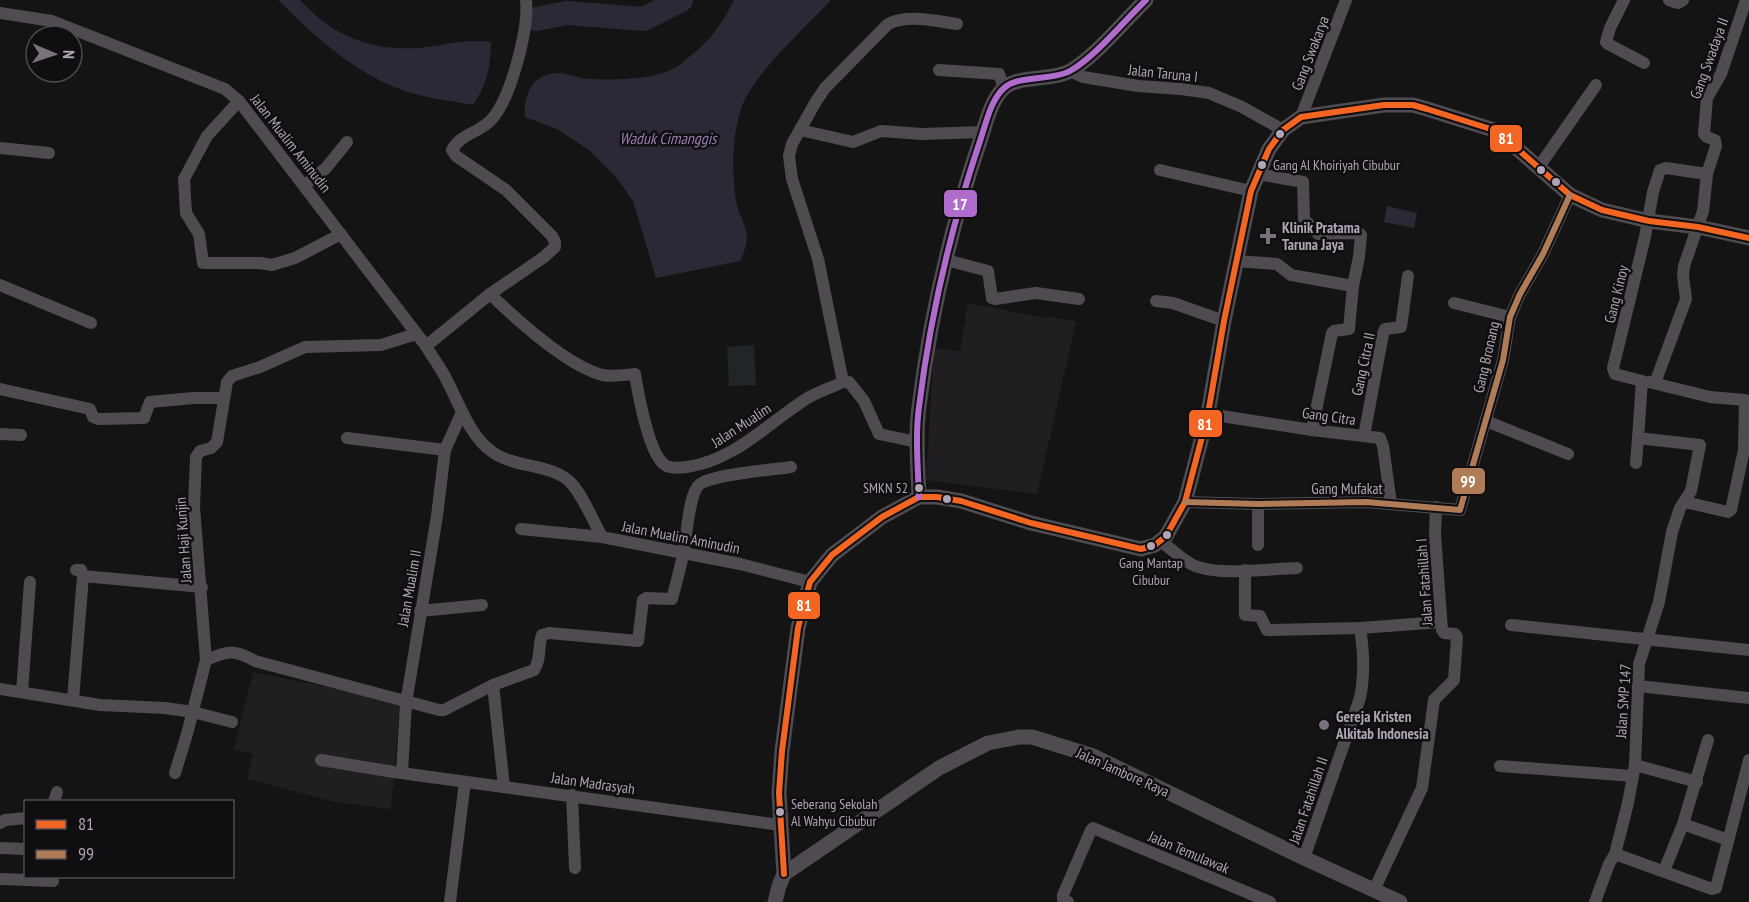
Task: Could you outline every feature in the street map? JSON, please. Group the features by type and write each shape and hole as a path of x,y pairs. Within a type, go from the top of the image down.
{"street":[{"name":"Jalan Mualim Aminudin","path":"2,0 3,13 52,21 225,89 239,101 426,346 444,374 462,412 490,451 503,458 567,480 578,494 602,537 740,564 810,582"},
{"path":"919,497 918,409 929,338 946,260 983,132 993,106 1004,88 1016,82 1054,77 1070,71 1089,56 1146,0"},
{"name":"Gang Swakarya","path":"1301,117 1346,0"},
{"path":"1624,0 1610,28 1606,42 1644,63"},
{"path":"1669,0 1678,3 1683,0"},
{"name":"Gang Swadaya II","path":"1655,383 1686,298 1684,266 1703,211 1707,174 1716,145 1715,140 1704,134 1707,98 1721,74 1746,0"},
{"path":"426,346 490,294 553,250 555,242 506,190 452,152 452,148 461,137 480,130 496,114 510,85 525,28 526,2"},
{"path":"917,442 879,434 856,390 849,382 843,382 818,259 789,170 790,150 825,88 888,24 900,19 912,19 957,24"},
{"path":"939,70 999,74 1004,88"},
{"name":"Jalan Taruna I","path":"1070,71 1083,77 1138,86 1209,93 1242,107 1283,130"},
{"path":"1538,168 1596,85"},
{"path":"239,101 207,136 184,179 186,213 199,234 203,263 260,263 272,266 295,258 341,234"},
{"path":"775,902 784,874 779,793 784,740 798,628 810,582 832,555 882,517 919,497 961,501 1031,523 1141,549 1161,541 1168,534 1185,502 1208,414 1224,321 1251,191 1269,149 1283,130 1301,117 1371,106 1413,105 1497,131 1570,195 1602,210 1649,221 1698,227 1749,238"},
{"path":"800,130 853,142 881,131 922,134 983,132"},
{"path":"305,185 326,168 347,142"},
{"path":"0,148 49,153"},
{"name":"Gang Kinoy","path":"1642,381 1615,374 1612,368 1649,221 1653,192 1661,168 1707,174"},
{"path":"1160,170 1251,191"},
{"path":"1258,174 1303,182 1304,219 1318,234 1361,234 1348,330 1332,333 1312,430"},
{"name":"Gang Bronang","path":"1436,507 1457,510 1462,507 1503,360 1510,317 1520,294 1543,254 1570,195"},
{"path":"946,260 988,271 992,298 995,299 1036,294 1079,298"},
{"path":"1236,261 1277,264 1291,275 1353,286"},
{"name":"Gang Citra II","path":"1364,436 1383,332 1387,329 1401,327 1408,276"},
{"path":"0,285 91,323"},
{"name":"Jalan Mualim","path":"490,294 524,327 568,357 605,376 635,374 642,411 655,450 664,465 673,468 700,465 719,459 753,439 815,395 843,382"},
{"path":"1156,301 1173,303 1224,321"},
{"path":"1454,303 1510,317"},
{"name":"Jalan Haji Kunjin","path":"175,773 206,660 194,507 196,458 200,451 211,448 217,442 228,382 232,376 260,367 303,347 375,346 416,334"},
{"path":"1636,463 1642,381 1710,397 1744,399 1746,402 1746,450 1731,510 1718,511 1685,502"},
{"path":"0,388 90,409 93,417 98,419 144,418 147,404 150,402 224,398"},
{"name":"Jalan Mualim II","path":"402,772 405,703 437,516 445,450 462,412"},
{"name":"Gang Citra","path":"1208,414 1382,440 1391,503"},
{"path":"1486,421 1568,454"},
{"path":"0,434 21,435"},
{"path":"347,438 445,450"},
{"name":"Jalan SMP 147","path":"1595,902 1615,854 1634,770 1640,664 1662,590 1672,532 1680,508 1691,491 1700,446 1638,438"},
{"path":"206,660 223,653 239,652 255,661 405,703 444,710 534,669 537,665 542,635 549,633 638,641 642,601 646,598 671,600 684,552 692,502 699,485 735,474 791,467"},
{"name":"Gang Mufakat","path":"1185,502 1391,503 1436,507"},
{"path":"1258,504 1258,545"},
{"name":"Jalan Fatahillah I","path":"1374,890 1422,788 1434,700 1454,680 1456,636 1443,632 1435,535 1436,507"},
{"path":"521,529 602,537"},
{"path":"1161,541 1190,563 1222,572 1297,568"},
{"path":"1245,570 1245,615 1260,616 1264,628 1271,631 1442,622"},
{"path":"73,700 80,573 202,587"},
{"path":"22,692 30,582"},
{"path":"420,611 482,605"},
{"path":"1511,625 1749,650"},
{"name":"Jalan Fatahillah II","path":"1304,858 1360,698 1364,678 1364,660 1360,628"},
{"path":"493,686 504,787"},
{"path":"1638,686 1749,698"},
{"path":"0,689 110,705 158,707 193,712 232,722"},
{"name":"Jalan Jambore Raya","path":"784,874 939,768 988,743 1032,737 1093,756 1400,902"},
{"path":"1664,871 1683,824 1708,740"},
{"name":"Jalan Madrasyah","path":"321,760 780,825"},
{"path":"1615,854 1714,889 1718,885 1749,760"},
{"path":"1500,766 1634,770 1697,782"},
{"path":"450,902 465,782"},
{"path":"572,795 575,868"},
{"path":"0,823 5,820 24,818"},
{"path":"1683,824 1728,840"},
{"name":"Jalan Temulawak","path":"1068,902 1063,899 1063,895 1090,830 1096,829 1270,902"},
{"path":"0,848 24,849"},
{"path":"0,879 53,881"}],"shaded area":[{"path":"968,303 1076,322 1037,494 926,480 934,348 960,351"},
{"path":"754,345 756,385 729,386 727,347"},
{"path":"253,672 400,702 391,809 335,802 247,779 253,754 234,749"}],"water":[{"path":"278,0 300,0 325,23 338,31 352,38 383,47 417,48 463,42 491,42 489,68 482,90 473,105 421,96 387,84 337,53"},
{"name":"Waduk Cimanggis","path":"734,0 831,0 768,67 747,96 741,109 734,141 733,163 735,195 747,234 745,250 740,261 656,278 633,201 616,177 589,150 557,129 525,117 526,101 531,87 549,74 562,73 589,79 622,79 656,75 675,68 710,38"},
{"path":"1387,206 1417,213 1414,228 1384,222"}],"waterway":[{"path":"536,19 567,13 644,19 681,0"}],"transit line":[{"name":"17","path":"919,497 918,418 935,306 951,239 992,106 999,93 1010,84 1063,74 1080,65 1146,0"},
{"name":"81","path":"784,874 779,793 782,751 798,628 810,582 832,555 882,517 919,497 961,501 1031,523 1141,549 1155,545 1166,536 1185,502 1208,414 1224,321 1251,191 1269,149 1283,130 1301,117 1384,105 1413,105 1497,131 1570,195 1602,210 1649,221 1698,227 1749,238"},
{"name":"99","path":"1185,502 1258,504 1366,502 1460,510 1503,360 1510,317 1520,294 1543,254 1570,195"}],"place":[{"name":"Gang Al Khoiriyah Cibubur","path":"1262,165"},
{"name":"Klinik Pratama Taruna Jaya","path":"1268,236"},
{"name":"SMKN 52","path":"919,488"},
{"name":"Gang Mantap Cibubur","path":"1151,546"},
{"name":"Gereja Kristen Alkitab Indonesia","path":"1324,725"},
{"name":"Seberang Sekolah Al Wahyu Cibubur","path":"780,812"}]}
